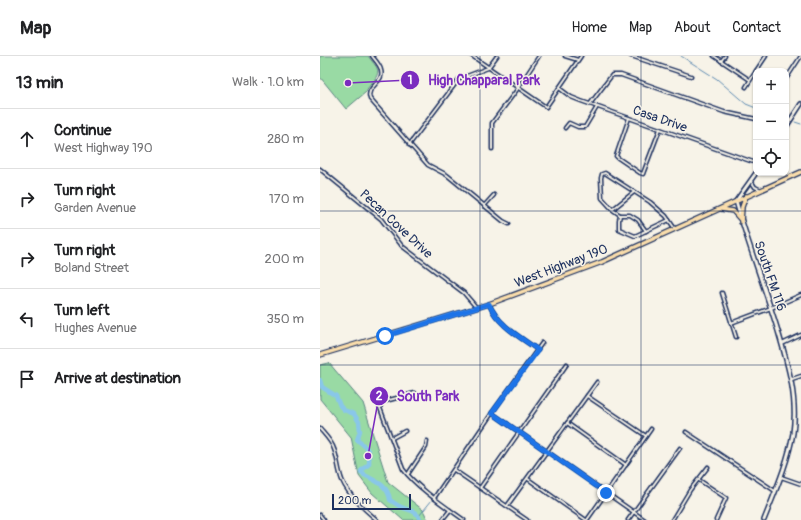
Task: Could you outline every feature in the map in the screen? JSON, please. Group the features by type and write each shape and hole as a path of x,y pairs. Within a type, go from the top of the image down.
{"main road":[{"path":"789,122 801,104"},
{"name":"West Highway 190","path":"320,355 477,308 602,262 801,172"},
{"path":"736,201 754,176"},
{"path":"741,221 742,207 746,196"},
{"name":"South FM 116","path":"736,201 741,221 771,308 792,380 794,418 793,433 789,453 764,520"},
{"path":"720,209 733,211 741,221"}],"street":[{"path":"372,56 382,72 380,80 370,91 370,99 428,165 447,175 503,222 509,224"},
{"path":"472,56 546,107 581,56"},
{"path":"409,145 460,79 488,68 496,56"},
{"path":"492,149 492,123 539,56"},
{"path":"565,56 578,60"},
{"path":"631,56 691,76"},
{"path":"714,56 750,80"},
{"path":"721,61 724,56"},
{"path":"758,68 766,56"},
{"path":"789,74 801,56"},
{"path":"590,104 612,75 621,74 724,112 753,118"},
{"path":"746,87 753,76"},
{"name":"Casa Drive","path":"559,88 571,97 597,107 753,162"},
{"path":"565,128 569,123 585,127 597,107"},
{"path":"629,118 616,156 642,174 660,129"},
{"name":"Pecan Cove Drive","path":"320,169 381,220 402,246 464,294 477,308"},
{"path":"646,231 638,220 630,215 620,215 602,198 602,174 604,173 608,175 650,202 666,216 675,229"},
{"path":"751,181 755,187 761,190"},
{"path":"613,210 634,192"},
{"path":"484,206 494,195"},
{"path":"620,215 618,226 619,229 635,236 669,220"},
{"path":"722,293 736,337"},
{"path":"731,323 801,295"},
{"path":"489,304 493,314 501,323 538,350"},
{"path":"782,344 801,336"},
{"path":"434,498 542,343"},
{"path":"480,488 568,364"},
{"path":"792,380 801,376"},
{"path":"507,506 597,382"},
{"path":"415,393 382,402 380,408 403,469 434,498 464,520"},
{"path":"587,396 646,436"},
{"path":"492,413 645,520"},
{"path":"567,423 626,465"},
{"path":"320,429 334,449 341,478 345,487 353,497 377,520"},
{"path":"527,479 586,520 651,429"},
{"path":"392,438 405,431"},
{"path":"686,432 775,491"},
{"path":"408,474 426,447 427,441"},
{"path":"628,520 680,448"},
{"path":"672,520 680,506 708,467"},
{"path":"454,470 527,520"},
{"path":"781,477 801,484"},
{"path":"698,480 726,498 716,520"},
{"path":"443,519 450,510"},
{"path":"320,515 324,520"}],"green space":[{"path":"320,56 368,56 376,66 378,72 366,92 346,109 320,77"},
{"path":"329,363 363,403 388,482 423,510 428,520 403,520 372,493 359,476 351,437 320,399 320,365"}],"waterway":[{"path":"681,56 717,79 746,104 753,107"},
{"path":"795,122 801,124"},
{"path":"320,380 322,387 336,396 340,406 344,410 354,414 359,422 360,431 357,440 364,445 369,452 369,464 361,471 361,473 380,484 386,490 390,500 402,508 414,512 419,516 420,520"},
{"path":"419,516 432,500"}],"place":[{"name":"High Chapparal Park","path":"348,83"},
{"name":"South Park","path":"368,456"}],"route":[{"path":"385,336 489,304 493,314 501,323 538,350 492,413 606,493"}]}
